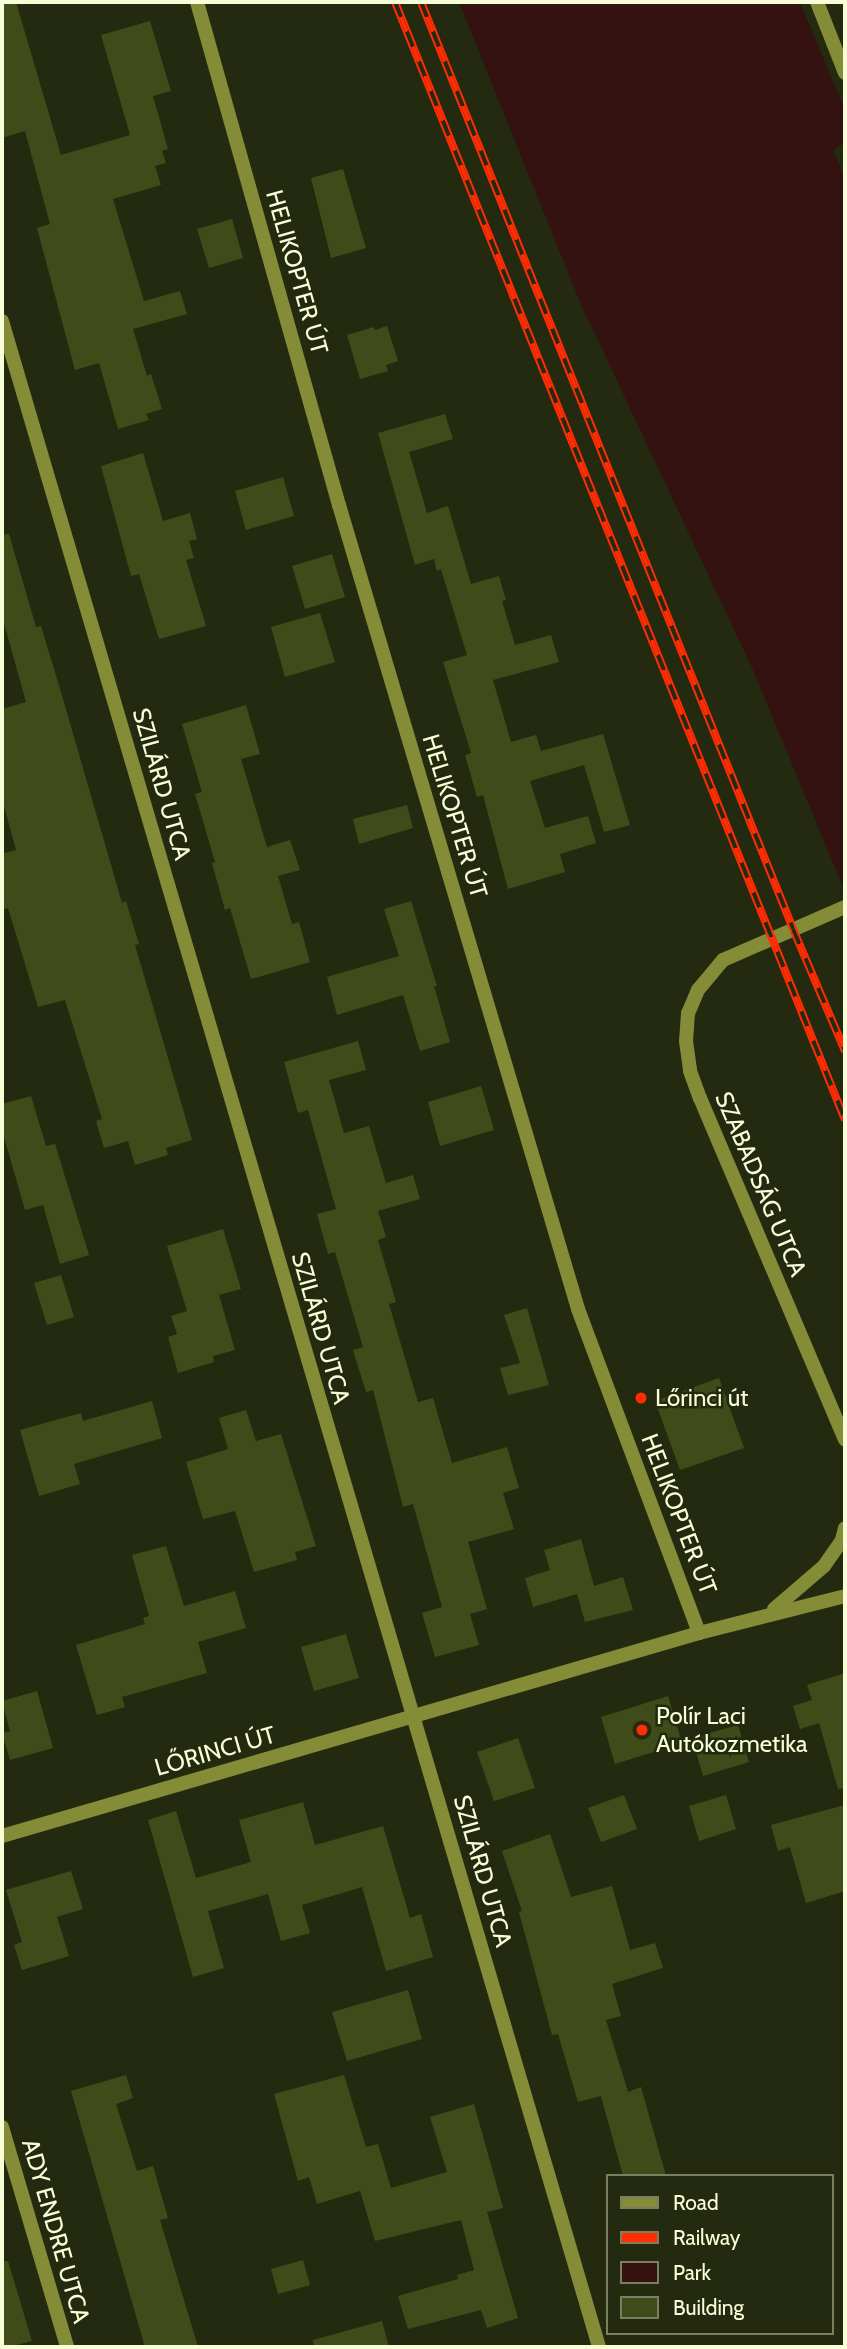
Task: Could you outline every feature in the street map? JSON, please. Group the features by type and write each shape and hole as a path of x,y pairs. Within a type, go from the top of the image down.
{"street":[{"name":"HELIKOPTER ÚT","path":"197,2 343,519 578,1309 699,1633"},
{"path":"817,2 845,73"},
{"name":"SZILÁRD UTCA","path":"2,321 599,2347"},
{"name":"SZABADSÁG UTCA","path":"845,907 734,953 705,979 688,1013 686,1041 690,1071 844,1437 845,1451"},
{"path":"767,1615 803,1587 824,1566 842,1540 845,1528"},
{"name":"LŐRINCI ÚT","path":"2,1836 699,1633 845,1595"},
{"name":"ADY ENDRE UTCA","path":"2,2127 67,2347"}],"green space":[{"path":"459,2 800,2 845,110 845,143 833,150 845,178 845,892 753,670 579,300"}],"building":[{"path":"2,2 16,2 61,155 130,135 101,35 150,21 171,91 153,96 168,149 162,151 166,163 155,166 161,185 113,199 144,301 180,291 187,314 133,329 147,376 151,374 162,409 146,414 149,420 118,429 99,363 75,370 37,228 50,224 25,131 2,138"},
{"path":"343,169 366,248 331,258 311,178"},
{"path":"232,219 243,258 209,268 197,229"},
{"path":"387,326 398,361 386,365 388,371 360,379 347,335"},
{"path":"445,414 453,439 409,452 427,513 448,506 471,584 499,576 506,600 502,601 515,645 551,635 559,662 493,680 511,742 536,735 541,751 603,734 630,825 604,832 584,765 530,781 545,828 588,816 596,843 560,854 565,872 508,889 483,795 477,797 465,755 471,753 443,662 467,655 441,569 437,571 434,559 415,565 378,433"},
{"path":"143,453 163,521 190,513 197,539 189,541 194,558 186,560 206,626 159,639 139,574 131,576 101,466"},
{"path":"283,477 294,516 246,530 235,491"},
{"path":"9,534 36,627 41,626 122,903 126,901 139,944 135,945 192,1140 166,1148 168,1155 135,1165 128,1141 104,1148 96,1121 102,1119 65,1000 38,1007 8,908 2,910 2,854 16,850 2,799 2,709 26,702 2,616 2,535"},
{"path":"332,554 345,597 305,609 292,566"},
{"path":"320,613 335,662 285,677 271,627"},
{"path":"246,705 260,754 241,759 267,847 290,840 300,870 278,876 292,924 299,922 310,962 251,979 230,908 225,910 212,863 215,862 195,794 202,792 182,724"},
{"path":"407,805 413,828 359,844 353,819"},
{"path":"411,901 437,986 434,986 450,1042 420,1051 403,995 337,1015 327,977 399,956 384,909"},
{"path":"358,1041 366,1070 329,1080 344,1133 369,1126 386,1183 413,1175 420,1199 378,1211 386,1237 378,1240 396,1302 389,1304 418,1402 433,1398 452,1463 507,1447 519,1488 503,1493 514,1529 468,1542 487,1609 470,1614 479,1645 435,1657 422,1613 442,1607 413,1504 403,1507 373,1390 366,1392 353,1350 363,1347 335,1252 328,1254 317,1214 336,1209 308,1110 298,1113 284,1062"},
{"path":"481,1086 494,1130 440,1146 428,1102"},
{"path":"31,1096 46,1146 55,1144 89,1255 60,1264 43,1205 25,1210 2,1130 2,1104"},
{"path":"223,1229 241,1289 219,1295 235,1350 213,1356 214,1362 178,1373 168,1337 177,1334 171,1316 187,1311 167,1246"},
{"path":"61,1275 74,1317 47,1325 34,1283"},
{"path":"527,1308 549,1385 508,1395 500,1368 520,1363 504,1315"},
{"path":"719,1378 744,1448 680,1470 655,1401"},
{"path":"152,1401 162,1438 74,1464 80,1484 39,1496 20,1430 81,1413 83,1421"},
{"path":"246,1410 256,1441 281,1434 316,1546 295,1552 297,1560 254,1572 235,1511 203,1519 186,1462 228,1449 219,1418"},
{"path":"581,1539 594,1586 623,1577 633,1610 585,1622 577,1594 533,1607 525,1578 550,1570 544,1550"},
{"path":"166,1546 184,1606 235,1591 246,1628 198,1642 207,1673 122,1697 125,1707 97,1715 76,1645 145,1624 143,1618 149,1616 132,1555"},
{"path":"346,1634 359,1678 314,1691 301,1647"},
{"path":"845,1673 845,1788 838,1789 819,1723 800,1729 793,1706 812,1700 807,1685"},
{"path":"37,1691 53,1748 10,1760 2,1733 10,1731 2,1701"},
{"name":"Polír Laci Autókozmetika","path":"668,1696 682,1743 615,1764 601,1717"},
{"path":"738,1725 749,1762 703,1776 692,1738"},
{"path":"518,1738 535,1788 494,1801 477,1752"},
{"path":"624,1795 637,1829 601,1842 588,1808"},
{"path":"726,1795 736,1829 699,1841 689,1806"},
{"path":"303,1802 315,1845 383,1826 410,1918 421,1914 433,1957 386,1971 362,1887 302,1905 310,1933 281,1941 268,1894 208,1911 224,1968 193,1977 148,1820 176,1811 196,1878 251,1862 239,1820"},
{"path":"845,1805 845,1891 806,1903 790,1847 778,1851 771,1825"},
{"path":"550,1834 571,1897 612,1886 630,1950 655,1943 663,1968 612,1984 621,2016 606,2020 628,2092 641,2087 665,2174 622,2174 601,2096 578,2102 558,2034 552,2035 519,1912 522,1911 502,1851"},
{"path":"71,1871 83,1909 57,1917 69,1956 22,1970 14,1945 22,1942 6,1890"},
{"path":"408,1990 422,2039 347,2061 332,2012"},
{"path":"126,2075 133,2098 116,2104 137,2171 153,2166 168,2218 160,2220 198,2347 145,2347 71,2091"},
{"path":"344,2075 366,2147 378,2144 391,2188 447,2172 430,2117 474,2104 503,2208 487,2212 518,2318 487,2328 481,2310 408,2329 398,2296 458,2279 457,2275 474,2270 461,2220 375,2241 360,2191 317,2204 309,2177 298,2181 274,2094"},
{"path":"303,2260 310,2285 278,2294 271,2269"},
{"path":"2,2261 8,2261 32,2341 9,2347 2,2347"},
{"path":"382,2321 389,2347 314,2347 313,2340"}],"railway":[{"path":"395,2 845,1120"},
{"path":"421,2 793,929 845,1051"}],"place":[{"name":"Lőrinci út","path":"641,1398"},
{"name":"Polír Laci Autókozmetika","path":"642,1730"}]}
